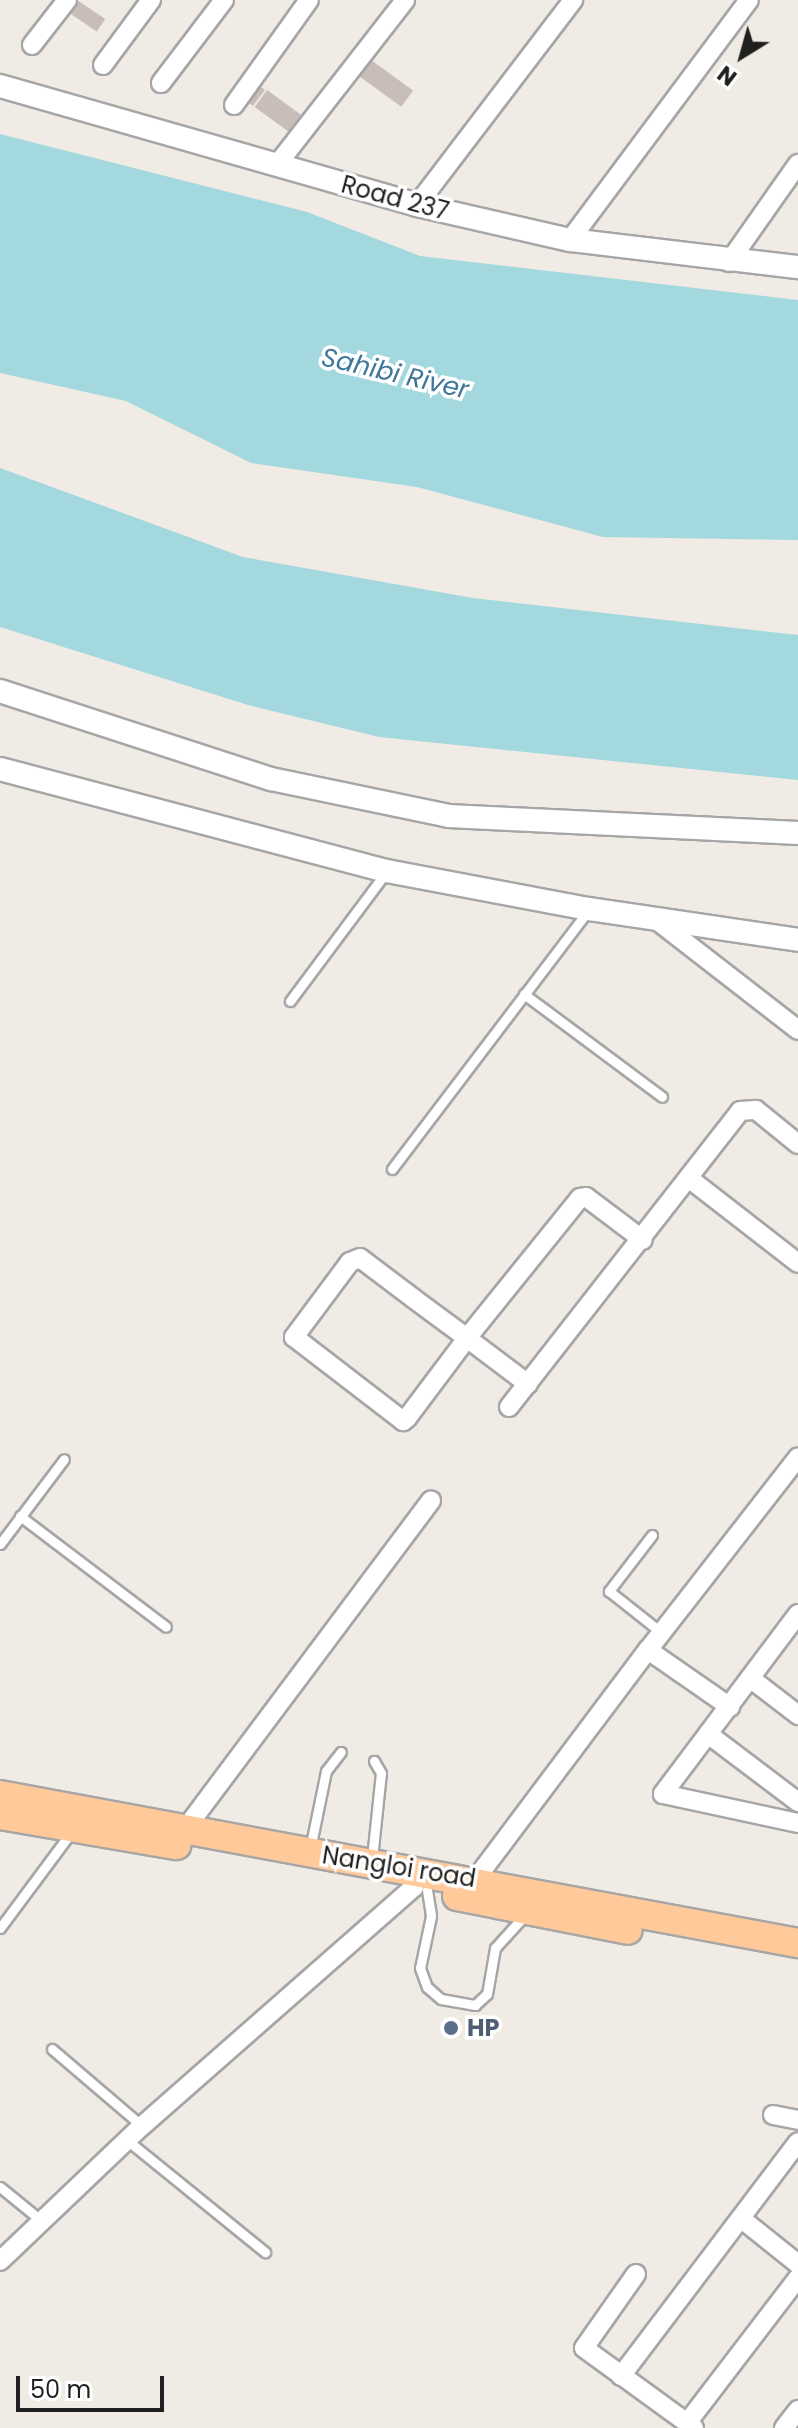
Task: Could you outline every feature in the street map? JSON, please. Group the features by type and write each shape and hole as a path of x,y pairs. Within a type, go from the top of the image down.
{"main road":[{"name":"Nangloi road","path":"0,1795 371,1863 420,1882 475,1880 798,1943"},
{"path":"0,1815 420,1882 529,1910 798,1962"}],"street":[{"path":"32,45 67,0"},
{"path":"103,65 151,0"},
{"path":"161,83 224,0"},
{"path":"234,105 309,0"},
{"path":"276,166 405,0"},
{"path":"417,205 573,0"},
{"path":"570,240 749,0"},
{"name":"Road 237","path":"0,86 417,205 570,240 729,262 798,267"},
{"path":"729,262 798,164"},
{"path":"0,691 271,779 449,816 798,833"},
{"path":"0,769 387,871 589,909 651,915 798,940"},
{"path":"651,915 798,1030"},
{"path":"509,1407 691,1180 740,1111 756,1110 798,1144"},
{"path":"691,1180 798,1263"},
{"path":"528,1384 467,1338 354,1258 293,1340 403,1421 467,1338 580,1198 643,1240"},
{"path":"475,1880 798,1457"},
{"path":"186,1828 431,1501"},
{"path":"797,1618 667,1786 666,1797 798,1823"},
{"path":"648,1650 730,1707"},
{"path":"750,1678 798,1715"},
{"path":"708,1734 798,1802"},
{"path":"0,2261 142,2126 420,1882"},
{"path":"773,2115 798,2120"},
{"path":"621,2376 743,2220 798,2142"},
{"path":"743,2220 798,2264"},
{"path":"636,2274 584,2346 690,2425 798,2278"},
{"path":"784,2428 798,2410"}],"lane":[{"path":"290,1001 387,871"},
{"path":"392,1169 589,909"},
{"path":"524,994 662,1097"},
{"path":"0,1544 64,1459"},
{"path":"20,1516 166,1627"},
{"path":"652,1535 609,1591 662,1633"},
{"path":"309,1852 326,1771 341,1752"},
{"path":"371,1863 381,1773 374,1761"},
{"path":"0,1928 74,1828"},
{"path":"420,1882 431,1916 420,1968 427,1987 441,1999 475,2005 487,1994 495,1948 529,1910"},
{"path":"52,2049 142,2126"},
{"path":"127,2140 265,2252"},
{"path":"0,2187 43,2222"}],"water":[{"name":"Sahibi River","path":"0,134 307,212 420,256 798,300 798,540 603,537 417,487 251,463 126,401 0,373"},
{"path":"0,468 243,557 473,598 798,635 798,780 379,737 248,705 0,627"}],"building":[{"path":"77,0 105,19 97,31 69,12"},
{"path":"371,60 413,91 401,107 359,76"},
{"path":"253,81 265,90 253,106 241,97"},
{"path":"267,90 301,115 289,132 255,107"}],"place":[{"name":"HP","path":"451,2028"}]}
